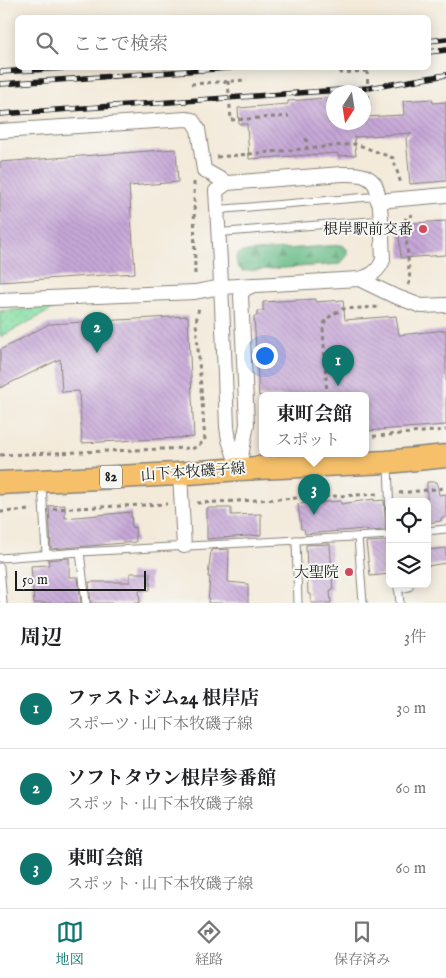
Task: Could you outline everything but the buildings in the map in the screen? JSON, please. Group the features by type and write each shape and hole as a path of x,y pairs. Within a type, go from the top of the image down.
{"main road":[{"name":"山下本牧磯子線","path":"0,483 387,462 446,456"}],"street":[{"path":"0,131 192,120 198,129 204,170 227,183"},
{"path":"0,300 194,292 221,287 360,279 371,276 380,268 383,260 378,199 375,184 367,178 358,174 227,183 216,191 218,213 221,287 228,434 239,469"},
{"path":"378,199 446,196"},
{"path":"360,279 392,295 421,306 446,304"},
{"path":"239,469 246,424 241,296 243,290 251,286"},
{"path":"180,474 184,546"}],"lane":[{"path":"218,213 225,209 369,197 378,199"},
{"path":"219,236 226,232 266,228 370,221 381,224"},
{"path":"387,462 389,498"},
{"path":"42,481 46,554"},
{"path":"431,531 446,530"},
{"path":"0,558 386,535"},
{"path":"358,537 363,603"},
{"path":"296,540 298,603"},
{"path":"80,552 86,603"},
{"path":"0,567 3,603"},
{"path":"398,588 400,603"}],"path":[{"path":"340,73 367,71 368,85"},
{"path":"191,84 247,80"},
{"path":"228,82 231,120 289,116"},
{"path":"306,138 307,147"},
{"path":"209,157 356,144 393,158 402,189"},
{"path":"194,178 195,279"},
{"path":"405,290 410,281 405,223 406,217 416,213"},
{"path":"0,455 194,448 205,441 196,322 199,308 197,302"},
{"path":"328,392 323,328 326,319 342,309 381,307"},
{"path":"369,437 446,430"},
{"path":"393,493 446,488"},
{"path":"191,503 386,494"},
{"path":"0,512 173,504"}],"green space":[{"path":"341,245 347,249 347,256 340,264 243,271 238,267 236,260 236,256 242,252"},
{"path":"57,307 0,337 0,311"}],"railway":[{"path":"431,41 446,39"},
{"path":"431,52 446,50"},
{"path":"0,72 32,70"},
{"path":"0,84 201,70"},
{"path":"0,114 369,88 446,75"}],"place":[{"name":"根岸駅前交番","path":"423,229"},
{"name":"ソフトタウン根岸参番館","path":"97,353"},
{"name":"ファストジム24 根岸店","path":"338,386"},
{"name":"東町会館","path":"314,515"},
{"name":"大聖院","path":"349,572"}]}
